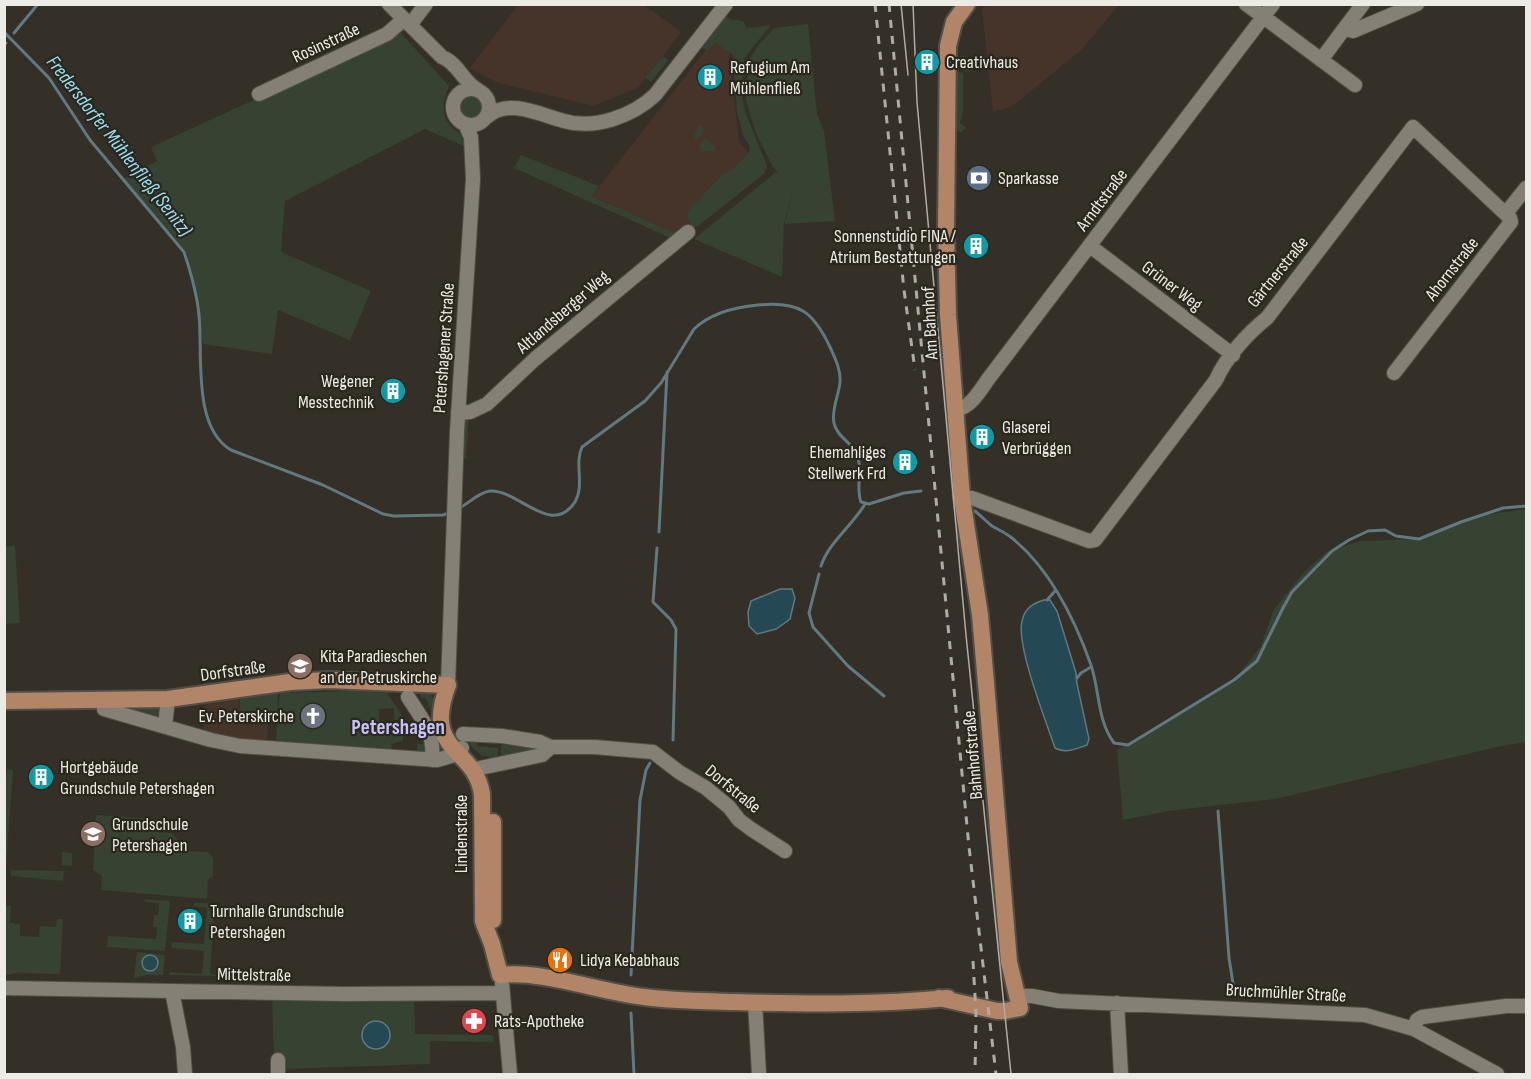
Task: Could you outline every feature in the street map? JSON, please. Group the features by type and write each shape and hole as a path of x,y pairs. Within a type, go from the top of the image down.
{"main road":[{"name":"Am Bahnhof","path":"962,498 948,315 946,242 948,58 950,33 964,6"},
{"name":"Bahnhofstraße","path":"962,498 980,615 1009,962 1018,1002"},
{"name":"Dorfstraße","path":"4,701 168,699 306,681 355,680 448,685"},
{"name":"Lindenstraße","path":"448,685 442,700 442,731 444,737 460,745 477,770 480,781 483,921 500,975"},
{"name":"Dorfstraße","path":"4,707 56,704 67,701"},
{"path":"500,975 515,973 531,975 643,997 853,1004 939,999 997,1011 1005,1011 1018,1002"}],"street":[{"name":"Petershagener Straße","path":"389,4 442,57 457,85 454,112 459,121 465,124 471,137 473,179 458,412 448,685"},
{"name":"Rosinstraße","path":"259,94 387,34 407,22 426,4"},
{"path":"456,97 465,90 481,92 496,100 519,102 564,122 587,123 614,118 644,105 726,4"},
{"path":"1246,4 1355,85"},
{"name":"Arndtstraße","path":"955,410 961,410 969,404 1273,4"},
{"path":"1321,60 1362,4"},
{"path":"1344,29 1353,31 1417,4"},
{"name":"Petershagener Straße","path":"442,57 447,59 471,86 481,92 489,105 480,131 478,160 473,179"},
{"path":"465,124 474,125 496,110 529,110 546,114"},
{"name":"Gärtnerstraße","path":"962,498 972,498 1089,541 1095,540 1233,355 1255,327 1267,318 1413,127 1506,213"},
{"name":"Ahornstraße","path":"1394,373 1509,227 1510,218 1506,213 1527,188"},
{"name":"Altlandsberger Weg","path":"458,412 470,413 487,404 535,359 688,232"},
{"name":"Grüner Weg","path":"1090,246 1233,355"},
{"path":"408,697 430,734 433,748 432,760"},
{"path":"165,726 168,699"},
{"name":"Dorfstraße","path":"103,700 105,709 211,740 240,746 432,760 446,759 460,745 467,732 540,742 551,747 630,749 653,752 679,772 706,788 729,807 739,820 785,851"},
{"name":"Dorfstraße","path":"477,770 542,755 551,747"},
{"path":"500,975 510,1074"},
{"name":"Mittelstraße","path":"4,988 344,994 503,993"},
{"path":"172,991 183,1047 185,1074"},
{"name":"Bruchmühler Straße","path":"1018,1002 1032,996 1059,1001 1344,1013 1382,1019 1414,1029 1479,1070 1497,1074"},
{"path":"754,1002 759,1074"},
{"path":"1117,1003 1120,1074"},
{"path":"1414,1029 1417,1020 1422,1017 1506,1006 1527,1006"},
{"path":"278,1060 278,1074"}],"shaded area":[{"path":"987,4 1119,5 1081,50 1015,104 993,112 982,9"},
{"path":"518,5 644,5 681,32 639,87 593,106 496,82 470,68"},
{"path":"728,41 739,142 758,164 677,234 592,196 712,42"},
{"path":"239,698 238,724 268,724 267,745 204,735 204,704"}],"green space":[{"path":"724,16 732,20 743,21 747,28 771,25 745,57 741,90 745,111 767,166 764,174 698,226 671,238 514,168 521,155 599,186 592,196 677,234 691,222 688,221 687,212 723,174 735,167 749,152 750,147 743,135 737,112 733,55 715,42 706,50 701,46"},
{"path":"808,24 817,114 824,131 835,221 785,224 793,190 784,224 782,277 694,239 776,172 779,174 773,167 755,131 746,100 748,61 774,28"},
{"path":"401,33 449,86 444,102 444,114 450,126 464,136 464,146 425,129 285,201 281,252 371,291 350,340 278,310 272,354 203,344 187,252 123,179 157,161 151,147"},
{"path":"663,56 668,60 651,82 645,78"},
{"path":"964,56 970,60 970,72 957,69 957,57"},
{"path":"957,71 963,73 963,111 960,123 966,127 962,132 956,131"},
{"path":"454,89 451,112 454,120 464,132 447,112 446,100"},
{"path":"472,96 480,99 483,107 480,115 472,118 464,115 461,107 464,99"},
{"path":"700,125 704,128 701,134 714,146 714,151 701,151 699,145 705,139 701,135 695,140 696,130"},
{"path":"469,417 466,458 463,459 463,423"},
{"path":"1526,509 1526,742 1275,799 1168,811 1123,820 1117,750 1234,680 1261,646 1273,611 1303,573 1326,552 1360,541 1419,539 1484,515"},
{"path":"15,545 20,623 5,624 5,547"},
{"path":"419,688 434,699 439,730 429,725 435,721 430,707 425,708 429,704 425,698 422,699 419,693 413,697 410,692"},
{"path":"353,691 387,693 402,715 398,720 394,720 394,708 379,709 380,734 395,734 395,725 400,725 403,730 403,741 391,744 393,753 417,751 417,744 426,744 429,747 429,754 424,757 276,742 277,723 239,723 240,698 278,692 277,721 280,693"},
{"path":"162,706 160,720 116,707"},
{"path":"470,737 478,737 477,746 498,748 498,755 495,758 482,756 470,745"},
{"path":"505,741 537,747 537,750 500,760 501,746"},
{"path":"7,769 13,770 6,867 4,781 6,782"},
{"path":"96,815 159,819 157,832 171,833 189,851 208,852 213,858 213,876 208,880 207,899 101,890 102,876 93,870"},
{"path":"62,852 72,853 72,866 62,865"},
{"path":"11,870 64,871 63,881 11,876"},
{"path":"144,899 170,901 165,951 107,947 108,936 156,939 157,927 153,927 154,915 158,915 159,903 145,902"},
{"path":"194,903 215,903 210,973 217,976 169,975 170,972 202,974 204,951 171,948 172,942 204,944 207,908 194,906"},
{"path":"5,906 11,906 10,923 20,924 20,936 39,937 40,926 56,927 57,919 63,919 60,974 5,975"},
{"path":"137,952 165,955 163,975 134,978"},
{"path":"272,997 414,999 415,1034 493,1035 494,1042 430,1041 430,1064 284,1069 274,1058"}],"water":[{"path":"780,589 792,589 795,598 790,619 776,629 757,634 749,626 748,612 751,601"},
{"path":"1050,600 1057,611 1076,673 1089,739 1087,745 1071,750 1063,751 1055,748 1023,648 1021,633 1023,617 1036,603"},
{"path":"150,955 158,963 150,971 142,963"},
{"path":"376,1021 386,1025 390,1035 386,1045 376,1049 366,1045 362,1035 366,1025"}],"waterway":[{"path":"14,33 38,4"},
{"name":"Fredersdorfer Mühlenfließ (Senitz)","path":"4,32 49,78 90,140 184,252 198,307 205,407 210,425 219,439 231,450 323,485 383,514 394,516 449,513"},
{"name":"Fredersdorfer Mühlenfließ (Senitz)","path":"458,509 490,491 501,492 545,514 556,515 566,512 578,495 579,460 582,447 645,401 661,383 694,329 708,319 733,309 772,304 794,307 811,317 832,351 840,378 834,423 837,431 856,452 860,470 859,496 861,502 869,504 904,493 921,491"},
{"path":"659,532 667,372"},
{"path":"821,566 829,549 865,504"},
{"name":"Fredersdorfer Mühlenfließ (Senitz)","path":"975,511 1026,551 1060,596 1091,665 1108,734 1114,743 1128,745 1234,680 1257,661 1292,592 1332,551 1349,540 1368,531 1385,530 1396,536 1419,539 1503,508 1526,506"},
{"path":"657,548 653,602 671,620 676,629 673,740"},
{"path":"819,574 809,613 813,627 848,666 884,696"},
{"path":"1047,600 1055,591"},
{"path":"1077,678 1091,667"},
{"path":"631,975 640,800 646,770 650,763"},
{"path":"1218,811 1229,958 1235,996"},
{"path":"631,1013 634,1074"}],"tram line":[{"path":"901,4 908,75"},
{"path":"913,4 917,102 966,635 1011,1074"}],"railway":[{"path":"875,4 904,290 915,370"},
{"path":"889,4 969,847 996,1074"},
{"path":"973,961 976,1014 975,1074"}],"place":[{"name":"Creativhaus","path":"927,62"},
{"name":"Refugium Am Mühlenfließ","path":"710,77"},
{"name":"Sparkasse","path":"979,178"},
{"name":"Sonnenstudio FINA / Atrium Bestattungen","path":"976,246"},
{"name":"Wegener Messtechnik","path":"393,391"},
{"name":"Glaserei Verbrüggen","path":"982,437"},
{"name":"Ehemahliges Stellwerk Frd","path":"905,462"},
{"name":"Kita Paradieschen an der Petruskirche","path":"300,666"},
{"name":"Ev. Peterskirche","path":"313,716"},
{"name":"Hortgebäude Grundschule Petershagen","path":"41,777"},
{"name":"Grundschule Petershagen","path":"93,834"},
{"name":"Turnhalle Grundschule Petershagen","path":"190,921"},
{"name":"Lidya Kebabhaus","path":"560,960"},
{"name":"Rats-Apotheke","path":"474,1021"}],"district":[{"name":"Petershagen","path":"398,727"}]}
